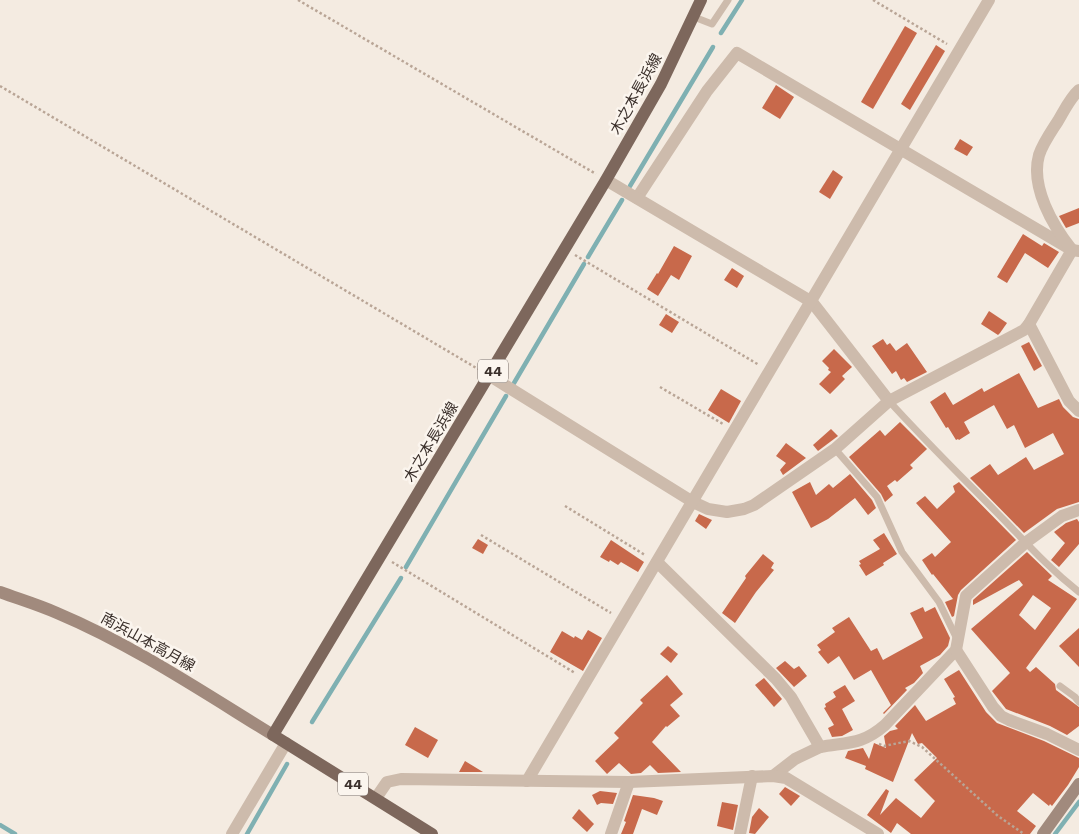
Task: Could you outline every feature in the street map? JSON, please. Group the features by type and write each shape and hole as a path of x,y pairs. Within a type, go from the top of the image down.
{"main road":[{"name":"木之本長浜線","path":"274,735 566,249 661,84 701,0"},
{"name":"南浜山本高月線","path":"0,592 57,613 98,632 141,655 274,735"},
{"name":"44","path":"274,735 432,834"},
{"path":"1042,834 1079,784"}],"street":[{"path":"527,781 694,502 989,0"},
{"path":"637,198 707,91 737,53 1076,250"},
{"path":"1076,250 1057,231 1048,213 1040,186 1037,166 1042,146 1079,90"},
{"path":"606,180 812,302 889,401"},
{"path":"490,376 694,502 727,512 744,509 754,505 782,487 835,449 889,401 1024,330 1076,250"},
{"path":"1029,324 1069,401 1079,411"},
{"path":"773,776 795,758 820,747 862,741 885,725 956,644 966,596 1025,543 1062,516 1079,510"},
{"path":"657,562 776,679 791,697 820,747"},
{"path":"956,644 993,707 1001,716 1047,734 1079,750"},
{"path":"232,834 286,743"},
{"path":"740,834 752,776"},
{"path":"376,798 386,782 390,781 629,782 773,776 786,778 878,834"},
{"path":"611,834 629,782"}],"lane":[{"path":"694,17 712,24 728,0"},
{"path":"889,401 926,442 1025,543 1058,576 1079,592"},
{"path":"835,449 877,497 902,552 939,602 956,644"},
{"path":"1060,686 1079,702"}],"path":[{"path":"298,0 606,180"},
{"path":"873,0 959,51"},
{"path":"0,86 490,376"},
{"path":"566,249 770,371"},
{"path":"660,387 735,431"},
{"path":"565,506 657,562"},
{"path":"481,535 622,621"},
{"path":"382,556 587,680"},
{"path":"871,736 884,746 909,741 922,747 998,816 1024,834"}],"building":[{"path":"905,26 917,33 873,109 861,102"},
{"path":"936,45 945,51 910,110 901,104"},
{"path":"776,85 794,97 780,119 762,108"},
{"path":"960,139 973,147 967,156 954,149"},
{"path":"833,170 843,177 830,199 819,192"},
{"path":"1079,208 1079,223 1066,228 1059,216"},
{"path":"1023,234 1042,246 1044,243 1059,252 1048,268 1025,253 1007,283 997,277"},
{"path":"674,246 692,256 679,280 671,275 658,296 647,289"},
{"path":"732,268 744,276 737,288 724,280"},
{"path":"989,311 1007,323 998,335 981,324"},
{"path":"666,314 679,322 672,333 659,325"},
{"path":"883,339 887,345 890,343 896,351 907,343 927,372 907,382 904,378 901,380 896,371 892,374 872,346"},
{"path":"1029,342 1042,366 1034,371 1021,346"},
{"path":"834,349 852,367 842,376 845,379 830,394 819,384 831,372 822,361"},
{"path":"1019,373 1038,408 1059,399 1063,407 1073,417 1079,419 1079,502 1057,509 1024,533 970,478 990,464 998,475 1026,457 1034,470 1064,454 1053,433 1025,448 1014,425 1007,429 994,405 964,422 970,433 956,440 930,402 945,392 953,405 982,388 984,392"},
{"path":"721,389 741,401 729,423 708,410"},
{"path":"900,422 927,449 910,465 913,468 897,482 895,480 887,486 893,495 885,502 881,494 849,457 880,430 885,436"},
{"path":"831,429 838,436 818,451 813,445"},
{"path":"786,443 806,458 783,475 780,470 786,463 776,456"},
{"path":"850,474 872,500 876,508 868,515 855,498 828,519 811,528 792,492 810,482 816,495 829,484 833,488"},
{"path":"959,482 1016,540 961,590 958,595 954,616 952,617 945,602 953,599 932,575 922,560 932,553 935,557 951,542 916,503 925,496 937,509 955,492 953,486"},
{"path":"699,514 712,520 706,529 695,521"},
{"path":"1077,519 1079,522 1079,544 1059,567 1051,560 1065,543 1054,532 1066,523"},
{"path":"884,533 897,554 866,576 859,565 861,564 859,561 880,549 873,540"},
{"path":"478,539 488,545 483,554 472,548"},
{"path":"611,540 644,562 638,572 621,562 618,565 600,557"},
{"path":"1027,552 1052,576 1048,580 1077,599 1026,668 1030,672 1036,667 1055,684 1056,690 1079,707 1079,726 1067,735 1050,726 1006,709 992,691 1010,673 971,629 1023,585 1019,580 973,605 973,600","holes":["1033,595 1051,608 1035,630 1019,615"]},
{"path":"763,554 774,563 771,568 774,570 735,623 722,613 746,578 745,576"},
{"path":"923,607 925,612 935,607 950,638 948,646 940,655 920,666 923,673 914,683 905,688 907,690 884,714 891,705 871,670 854,680 839,656 828,664 818,652 821,650 817,645 835,632 832,628 849,617 871,651 877,648 883,660 923,638 910,613"},
{"path":"1079,628 1079,667 1059,646"},
{"path":"588,630 602,638 583,671 550,652 562,631 582,640"},
{"path":"668,646 678,654 671,663 660,654"},
{"path":"785,661 794,669 799,666 807,676 794,687 776,668"},
{"path":"959,670 986,712 997,723 1044,741 1079,758 1079,767 1052,806 1050,804 1049,806 1033,793 1017,811 1036,826 1030,834 911,834 897,823 891,833 867,815 886,789 889,791 880,815 896,798 921,818 935,801 914,780 937,758 922,743 918,744 912,733 893,782 865,769 866,766 845,758 848,751 863,748 869,759 874,743 886,748 884,736 890,731 898,729 895,726 915,705 926,721 956,704 953,698 955,697 944,679"},
{"path":"667,675 683,694 670,705 680,716 666,726 652,742 681,772 658,773 650,765 641,773 631,774 619,763 607,774 595,761 619,738 614,733 643,703 640,700"},
{"path":"764,678 782,699 774,707 755,685"},
{"path":"845,685 855,701 842,709 853,730 842,736 832,737 828,728 834,725 824,708 826,707 825,704 836,697 833,692"},
{"path":"415,727 438,740 428,758 405,745"},
{"path":"465,761 483,772 459,772"},
{"path":"785,787 800,796 791,806 779,794"},
{"path":"600,791 617,793 613,804 601,803 597,805 592,795"},
{"path":"633,795 663,801 657,815 642,809 633,834 621,834 626,822 624,821"},
{"path":"722,802 738,805 733,830 717,826"},
{"path":"759,808 769,817 755,834 749,833 752,817"},
{"path":"579,809 594,824 587,832 572,818"}],"waterway":[{"path":"721,33 742,0"},
{"path":"630,186 713,47"},
{"path":"588,257 622,200"},
{"path":"514,383 584,264"},
{"path":"406,567 506,396"},
{"path":"312,722 401,578"},
{"path":"247,834 287,764"},
{"path":"1055,834 1079,802"},
{"path":"0,825 15,834"}]}
